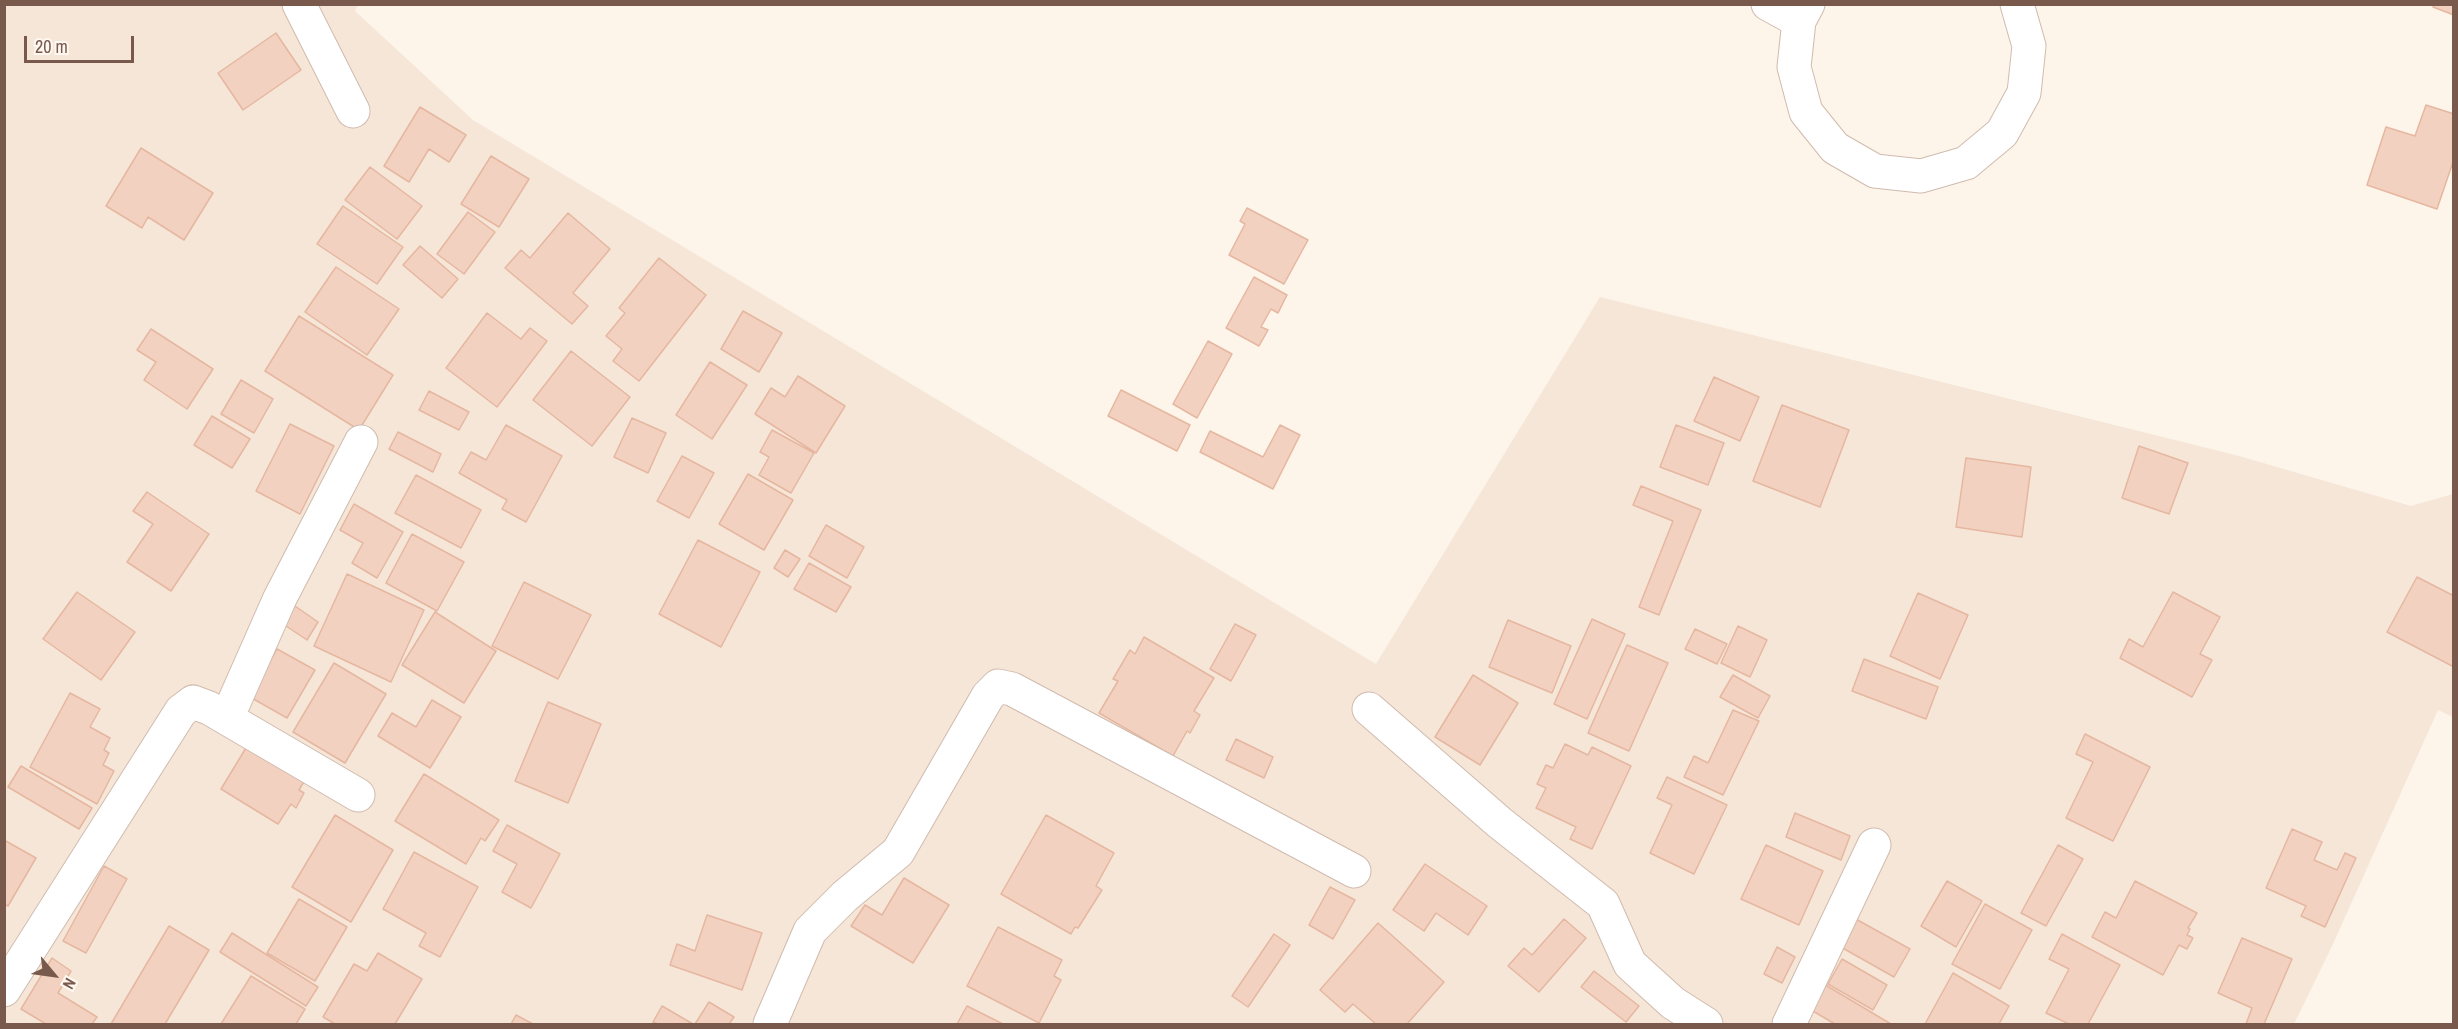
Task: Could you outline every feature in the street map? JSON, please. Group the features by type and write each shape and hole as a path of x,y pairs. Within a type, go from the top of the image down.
{"street":[{"path":"299,4 353,111"},
{"path":"1768,4 1804,13 1794,67 1806,112 1835,148 1875,171 1921,176 1966,163 2002,133 2024,93 2029,46 2017,4"},
{"path":"227,718 280,598 362,442"},
{"path":"770,1024 810,931 845,896 898,852 988,696 998,686 1012,689 1354,872"},
{"path":"4,990 181,711 193,702 227,718 358,795"},
{"path":"1369,709 1500,823 1603,904 1630,964 1673,1003 1706,1024"},
{"path":"1789,1024 1874,845"}],"shaded area":[{"path":"5,5 358,5 355,11 473,120 1376,664 1600,297 2239,456 2411,506 2453,494 2453,717 2438,710 2333,944 2294,1024 5,1024"}],"building":[{"path":"2434,4 2454,4 2454,15 2433,7"},
{"path":"276,33 301,70 243,110 218,73"},
{"path":"2426,105 2454,114 2454,159 2437,209 2367,185 2386,127 2415,136"},
{"path":"420,107 466,135 449,162 429,149 409,182 384,166"},
{"path":"141,148 213,193 184,240 148,217 142,228 106,206"},
{"path":"491,156 529,179 499,227 461,204"},
{"path":"370,167 422,206 397,239 345,200"},
{"path":"343,206 403,247 377,284 317,244"},
{"path":"1247,208 1308,240 1284,284 1229,255 1245,224 1240,221"},
{"path":"468,212 495,232 464,274 437,254"},
{"path":"568,213 610,249 573,293 588,306 572,324 505,268 521,250 530,258"},
{"path":"420,246 458,279 442,298 403,265"},
{"path":"659,258 706,295 639,381 613,361 622,349 606,336 625,313 619,308"},
{"path":"336,267 399,309 367,355 305,312"},
{"path":"1254,277 1287,295 1278,313 1271,309 1261,327 1268,330 1259,346 1226,328"},
{"path":"743,311 782,333 759,372 721,349"},
{"path":"487,313 521,339 530,328 547,341 497,407 446,368"},
{"path":"299,316 393,375 359,430 265,371"},
{"path":"151,329 213,369 187,409 144,380 156,362 137,350"},
{"path":"1208,341 1232,354 1197,418 1173,404"},
{"path":"571,351 630,397 592,446 533,400"},
{"path":"710,362 747,385 712,439 676,415"},
{"path":"798,376 845,406 816,453 755,414 771,388 785,397"},
{"path":"1714,377 1759,397 1740,441 1694,421"},
{"path":"241,380 273,399 254,433 221,414"},
{"path":"1121,390 1190,425 1177,451 1108,416"},
{"path":"429,391 469,412 459,430 419,410"},
{"path":"1782,405 1849,430 1820,507 1753,481"},
{"path":"212,416 250,439 232,468 194,445"},
{"path":"632,418 666,433 648,473 614,457"},
{"path":"290,424 334,446 300,514 256,491"},
{"path":"506,425 562,456 526,522 502,509 507,500 459,473 471,452 486,460"},
{"path":"1280,425 1300,435 1273,489 1200,452 1210,431 1263,457"},
{"path":"1676,425 1724,443 1708,485 1660,467"},
{"path":"772,430 814,453 791,493 759,475 769,457 760,452"},
{"path":"398,432 441,454 433,472 389,449"},
{"path":"2139,446 2188,463 2169,514 2122,498"},
{"path":"682,456 714,473 689,518 657,501"},
{"path":"1966,458 2031,467 2022,537 1956,527"},
{"path":"748,474 793,500 764,550 719,524"},
{"path":"416,475 481,510 461,548 395,513"},
{"path":"1641,486 1701,510 1659,615 1639,607 1673,521 1633,505"},
{"path":"147,492 209,534 171,591 127,562 153,524 133,511"},
{"path":"354,504 403,532 377,578 352,563 363,543 340,530"},
{"path":"826,525 864,547 847,578 809,556"},
{"path":"412,534 464,562 437,611 386,583"},
{"path":"698,540 760,572 721,647 659,614"},
{"path":"785,550 800,559 788,577 774,568"},
{"path":"809,563 851,587 836,612 794,589"},
{"path":"347,574 424,610 391,682 314,646"},
{"path":"2417,577 2454,596 2454,667 2387,632"},
{"path":"524,582 591,615 558,679 492,646"},
{"path":"77,592 135,632 101,680 43,639"},
{"path":"2173,592 2220,617 2200,654 2212,660 2192,697 2120,658 2129,639 2143,647"},
{"path":"1918,593 1968,615 1940,679 1890,656"},
{"path":"295,606 318,622 307,640 283,624"},
{"path":"435,612 496,651 464,703 402,665"},
{"path":"1592,619 1625,634 1587,719 1554,704"},
{"path":"1508,620 1571,646 1552,693 1489,667"},
{"path":"1235,624 1256,635 1231,681 1210,669"},
{"path":"1738,626 1767,640 1750,677 1721,663"},
{"path":"1695,629 1727,644 1717,664 1685,649"},
{"path":"1144,637 1214,678 1194,711 1200,715 1190,733 1187,731 1173,756 1099,713 1118,681 1113,679 1130,650 1135,654"},
{"path":"1627,645 1668,663 1629,751 1588,733"},
{"path":"277,649 315,670 287,718 250,697"},
{"path":"1864,659 1938,687 1926,719 1852,691"},
{"path":"334,663 386,694 345,763 293,732"},
{"path":"1473,675 1518,703 1480,765 1435,737"},
{"path":"1733,675 1770,696 1758,718 1720,697"},
{"path":"70,693 100,709 90,727 110,738 104,750 109,753 103,765 114,771 97,804 30,767"},
{"path":"432,700 461,717 430,768 378,736 392,713 416,727"},
{"path":"548,702 601,724 568,803 515,781"},
{"path":"1733,710 1759,721 1723,795 1684,777 1694,756 1708,763"},
{"path":"2085,734 2150,767 2113,841 2066,818 2093,762 2076,754"},
{"path":"1236,739 1273,757 1264,778 1226,760"},
{"path":"249,743 306,778 299,790 304,793 296,808 291,804 278,824 221,789"},
{"path":"1565,744 1588,755 1592,747 1631,766 1592,849 1570,839 1576,827 1536,808 1546,788 1537,784 1546,765 1553,768"},
{"path":"21,766 92,808 79,829 8,787"},
{"path":"424,774 499,820 485,841 481,838 466,864 395,821"},
{"path":"1667,777 1727,805 1694,874 1650,853 1672,805 1657,798"},
{"path":"1795,813 1850,836 1841,860 1786,837"},
{"path":"335,815 393,850 351,922 292,887"},
{"path":"1046,815 1114,853 1096,886 1102,890 1078,928 1075,927 1071,934 1001,894"},
{"path":"507,825 560,854 531,908 502,892 517,864 493,851"},
{"path":"2292,829 2322,842 2314,860 2337,870 2345,853 2356,858 2325,927 2301,916 2306,906 2266,888"},
{"path":"4,840 36,858 8,906 4,904"},
{"path":"1766,845 1823,871 1799,925 1741,899"},
{"path":"2058,845 2083,859 2046,926 2021,913"},
{"path":"414,852 478,887 440,957 419,946 426,933 383,909"},
{"path":"1425,864 1487,906 1468,935 1436,913 1424,931 1393,910"},
{"path":"104,866 127,879 86,953 63,941"},
{"path":"904,878 949,905 913,963 851,926 865,905 882,915"},
{"path":"1947,881 1982,901 1956,947 1921,926"},
{"path":"2135,881 2197,913 2188,928 2190,929 2187,935 2193,938 2187,949 2179,945 2163,975 2092,937 2105,912 2116,918"},
{"path":"1330,887 1355,900 1333,939 1309,925"},
{"path":"299,899 347,927 315,981 267,953"},
{"path":"1985,904 2032,930 2000,989 1952,964"},
{"path":"707,915 762,933 742,990 670,965 677,944 695,951"},
{"path":"1854,918 1910,949 1894,977 1839,946"},
{"path":"1564,919 1586,938 1539,992 1508,966 1524,948 1532,955"},
{"path":"1378,923 1444,982 1407,1024 1376,1024 1353,1004 1345,1012 1320,990"},
{"path":"169,926 209,950 165,1024 111,1024"},
{"path":"998,927 1062,960 1054,976 1061,980 1039,1023 967,986"},
{"path":"232,933 318,987 306,1006 220,952"},
{"path":"1274,934 1290,945 1248,1007 1232,996"},
{"path":"2062,934 2120,965 2088,1024 2069,1024 2046,1013 2069,969 2049,959"},
{"path":"2242,938 2292,959 2264,1024 2246,1024 2252,1008 2218,993"},
{"path":"1777,947 1795,957 1782,983 1764,974"},
{"path":"378,953 422,979 395,1024 335,1024 323,1017 354,964 367,971"},
{"path":"52,958 71,971 58,993 97,1017 92,1024 46,1024 21,1009"},
{"path":"1842,959 1887,985 1873,1010 1828,984"},
{"path":"1594,971 1639,1006 1626,1022 1581,987"},
{"path":"1953,973 2009,1006 1999,1024 1925,1024"},
{"path":"251,976 305,1009 296,1024 221,1024"},
{"path":"1822,983 1891,1024 1835,1024 1806,1007"},
{"path":"709,1002 734,1017 729,1024 695,1024"},
{"path":"662,1006 693,1024 653,1022"},
{"path":"967,1006 1003,1024 957,1024"},
{"path":"516,1015 533,1024 511,1024"}]}
